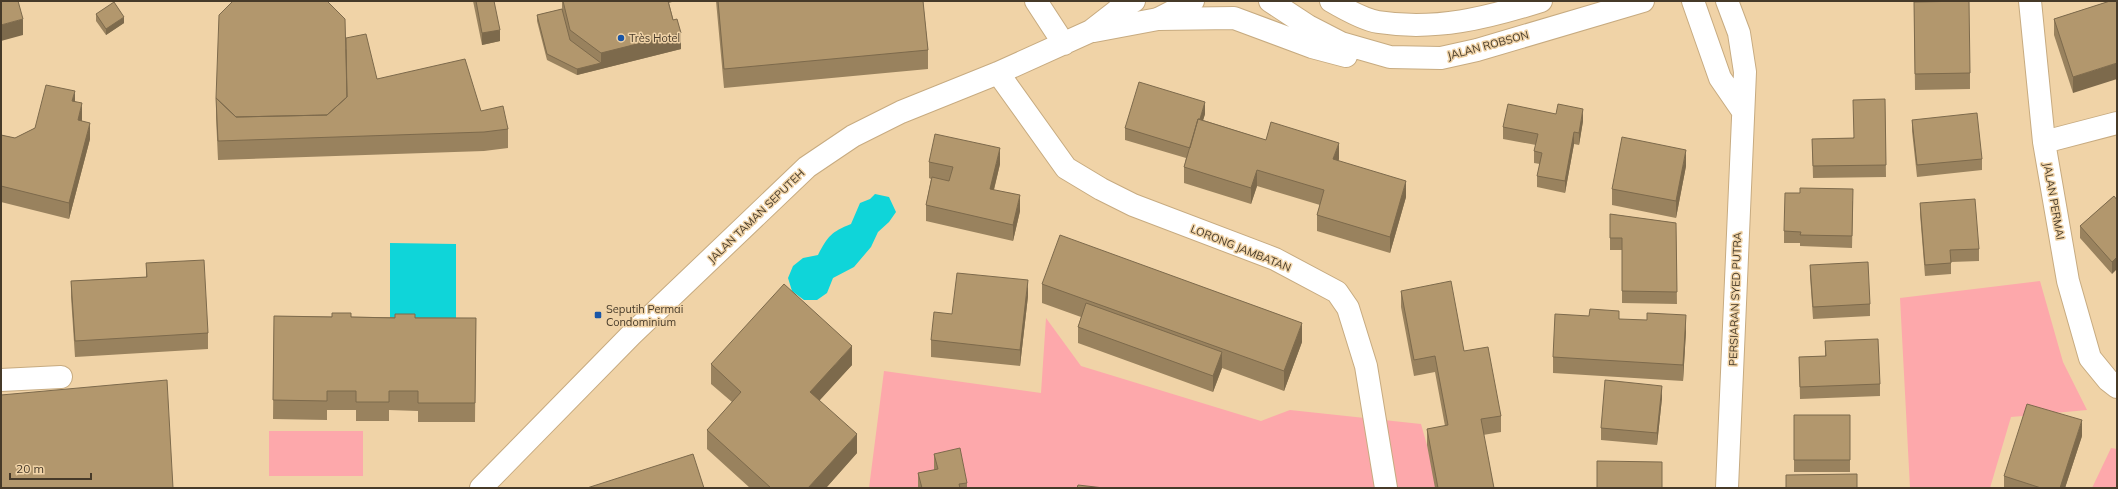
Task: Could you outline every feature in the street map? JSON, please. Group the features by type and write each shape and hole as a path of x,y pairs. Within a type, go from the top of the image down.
{"street":[{"path":"1036,1 1064,44"},
{"name":"JALAN TAMAN SEPUTEH","path":"1091,31 1158,19 1193,1"},
{"name":"JALAN ROBSON","path":"1270,1 1308,26 1341,43 1390,57 1441,58 1477,50 1643,1"},
{"path":"1331,1 1377,22 1432,25 1489,17 1541,1"},
{"path":"1489,17 1508,1"},
{"path":"1693,1 1720,78 1742,110"},
{"name":"PERSIARAN SYED PUTRA","path":"1727,488 1744,72 1739,33 1728,1"},
{"name":"JALAN PERMAI","path":"2030,1 2044,142 2068,281 2090,358 2108,380 2117,387"},
{"name":"JALAN TAMAN SEPUTEH","path":"481,488 632,335 807,167 852,136 901,112 998,73 1091,31 1126,4"},
{"path":"1158,19 1234,18 1312,47 1350,57 1390,57"},
{"name":"LORONG JAMBATAN","path":"998,73 1066,168 1133,206 1275,259 1337,292 1348,308 1366,366 1386,488"},
{"path":"2044,142 2117,123"},
{"path":"1,380 61,377"}],"shaded area":[{"path":"2040,281 2063,362 2087,410 2011,417 1990,488 1910,488 1900,298"},
{"path":"1046,318 1081,366 1261,421 1290,410 1421,424 1439,488 869,488 884,371 1041,393"},
{"path":"269,431 363,431 363,476 269,476"},
{"path":"2111,448 2117,449 2117,488 2092,488"}],"water":[{"path":"875,194 889,197 896,212 889,222 878,232 871,247 854,267 833,278 827,293 817,300 804,300 792,291 788,278 793,266 803,258 818,255 834,232 851,224 860,203 870,199"},
{"path":"390,243 456,244 456,322 390,320"}],"building":[{"path":"1,1 18,1 23,19 1,25"},
{"path":"233,1 327,1 345,19 347,97 327,115 236,117 216,98 219,15"},
{"path":"476,1 494,1 500,30 482,33"},
{"path":"563,1 668,1 673,20 677,19 681,33 601,53 570,30"},
{"path":"718,1 923,1 928,50 724,69"},
{"path":"1969,1 1970,73 1915,74 1914,2"},
{"path":"2110,1 2117,1 2117,63 2073,77 2054,19"},
{"path":"114,2 124,17 106,29 96,14"},
{"path":"562,9 570,40 601,63 577,69 547,54 537,15"},
{"path":"366,34 377,79 465,59 481,111 503,106 508,129 484,132 218,141 216,98 236,117 327,115 347,97 346,38"},
{"path":"1139,82 1205,102 1200,119 1198,119 1190,148 1125,128"},
{"path":"46,85 75,91 72,101 82,103 78,120 90,123 69,203 1,186 1,135 15,138 35,128"},
{"path":"1885,99 1886,165 1813,166 1812,139 1854,138 1853,100"},
{"path":"1508,104 1556,114 1558,104 1583,109 1579,133 1574,132 1565,181 1537,176 1542,153 1534,151 1538,134 1503,127"},
{"path":"1977,113 1982,159 1917,165 1912,120"},
{"path":"1198,119 1266,140 1271,122 1339,143 1333,159 1406,181 1390,237 1317,215 1324,190 1257,170 1251,188 1184,167"},
{"path":"935,134 1000,148 990,189 1020,195 1013,225 926,205 932,177 949,181 953,167 929,162"},
{"path":"1622,137 1686,150 1676,201 1612,189"},
{"path":"1800,188 1853,189 1852,236 1800,235 1801,232 1784,231 1785,193 1800,193"},
{"path":"2114,196 2117,200 2117,257 2112,262 2080,226"},
{"path":"1975,199 1979,249 1950,250 1951,263 1925,265 1920,203"},
{"path":"1610,214 1676,223 1677,292 1622,291 1622,238 1610,238"},
{"path":"1060,235 1302,323 1284,371 1042,284"},
{"path":"204,260 208,333 75,341 71,281 147,277 146,263"},
{"path":"1868,262 1870,304 1813,307 1810,265"},
{"path":"957,273 1028,280 1020,350 931,340 934,312 952,314"},
{"path":"1451,281 1464,351 1488,347 1501,416 1481,419 1494,488 1438,488 1427,429 1448,425 1435,356 1414,360 1401,291"},
{"path":"784,284 852,346 810,392 857,434 808,488 771,488 707,430 741,392 711,364"},
{"path":"1086,303 1222,352 1213,376 1078,327"},
{"path":"1590,309 1619,311 1619,319 1647,320 1647,313 1686,315 1683,365 1553,357 1555,314 1589,316"},
{"path":"332,313 351,313 351,317 395,318 395,314 415,314 415,318 476,318 475,403 418,403 418,391 389,391 389,402 356,402 356,391 327,391 327,401 273,400 274,316 332,317"},
{"path":"1878,339 1880,384 1800,387 1799,357 1826,356 1825,341"},
{"path":"167,380 173,488 1,488 1,395"},
{"path":"1605,380 1662,386 1657,433 1601,428"},
{"path":"2027,404 2082,420 2060,488 2041,488 2004,476"},
{"path":"1794,415 1850,415 1850,460 1794,460"},
{"path":"960,448 967,483 959,484 960,488 922,488 918,473 938,469 934,454"},
{"path":"693,454 704,488 587,488"},
{"path":"1597,461 1662,462 1662,488 1597,488"},
{"path":"1857,474 1857,488 1786,488 1786,475"},
{"path":"1078,485 1104,488 1077,488"}],"place":[{"name":"Très Hotel","path":"621,38"},
{"name":"Seputih Permai Condominium","path":"598,315"}]}
